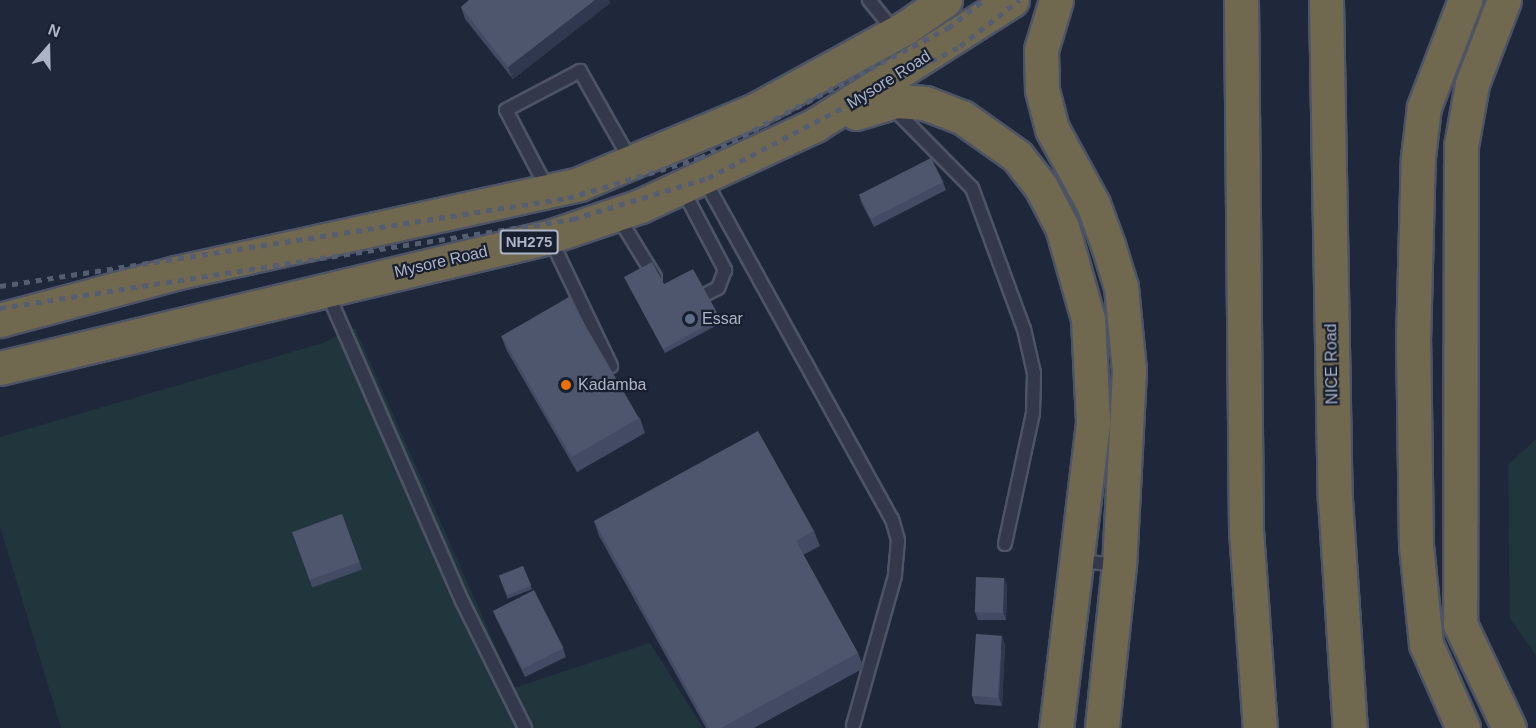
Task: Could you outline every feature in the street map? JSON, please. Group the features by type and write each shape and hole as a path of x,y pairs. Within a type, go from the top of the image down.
{"highway":[{"path":"5,319 175,273 579,184 757,110 896,33 945,0"},
{"name":"Mysore Road","path":"0,368 549,237 616,214 816,125 1012,0"},
{"path":"1056,0 1041,50 1042,90 1052,129 1093,204 1108,245 1120,286 1129,370 1119,565 1102,728"},
{"name":"NICE Road","path":"1326,0 1335,499 1350,728"},
{"path":"1463,728 1426,644 1416,546 1413,342 1418,157 1425,107 1465,0"},
{"path":"1504,0 1472,84 1461,146 1460,624 1509,728"},
{"path":"1241,2 1246,530 1260,728"},
{"path":"816,125 888,103 925,103 962,117 993,136 1017,156 1041,187 1062,227 1088,319 1093,423 1080,561 1056,728"}],"lane":[{"path":"869,0 896,33"},
{"path":"548,191 506,110 580,71 632,162"},
{"path":"888,103 972,188 1024,329 1034,373 1033,413 1005,544"},
{"path":"674,302 685,304 718,288 725,270 692,182"},
{"path":"692,182 892,519 898,540 895,576 853,725"},
{"path":"616,214 665,293"},
{"path":"549,237 611,366"},
{"path":"325,289 462,601 525,728"},
{"path":"1080,561 1119,565"}],"shaded area":[{"path":"355,328 514,688 650,643 703,728 61,728 0,527 0,437 323,343"},
{"path":"1536,439 1536,655 1510,619 1508,465"}],"building":[{"path":"469,0 595,0 508,67 461,7"},
{"path":"931,158 943,182 871,219 859,195"},
{"path":"652,262 664,284 693,269 720,318 663,349 624,277"},
{"path":"569,297 639,418 571,457 501,336"},
{"path":"758,431 814,531 796,541 858,653 721,728 709,728 594,521"},
{"path":"342,514 359,562 310,580 292,532"},
{"path":"523,566 531,585 507,595 499,576"},
{"path":"976,577 1004,578 1003,613 975,612"},
{"path":"534,590 564,648 523,669 493,611"},
{"path":"976,634 1002,636 998,698 972,696"}],"railway":[{"path":"0,286 568,198 700,158 948,28 984,0"},
{"path":"0,308 573,219 708,178 960,46 1019,0"}],"place":[{"name":"Essar","path":"690,319"},
{"name":"Kadamba","path":"566,385"}]}
